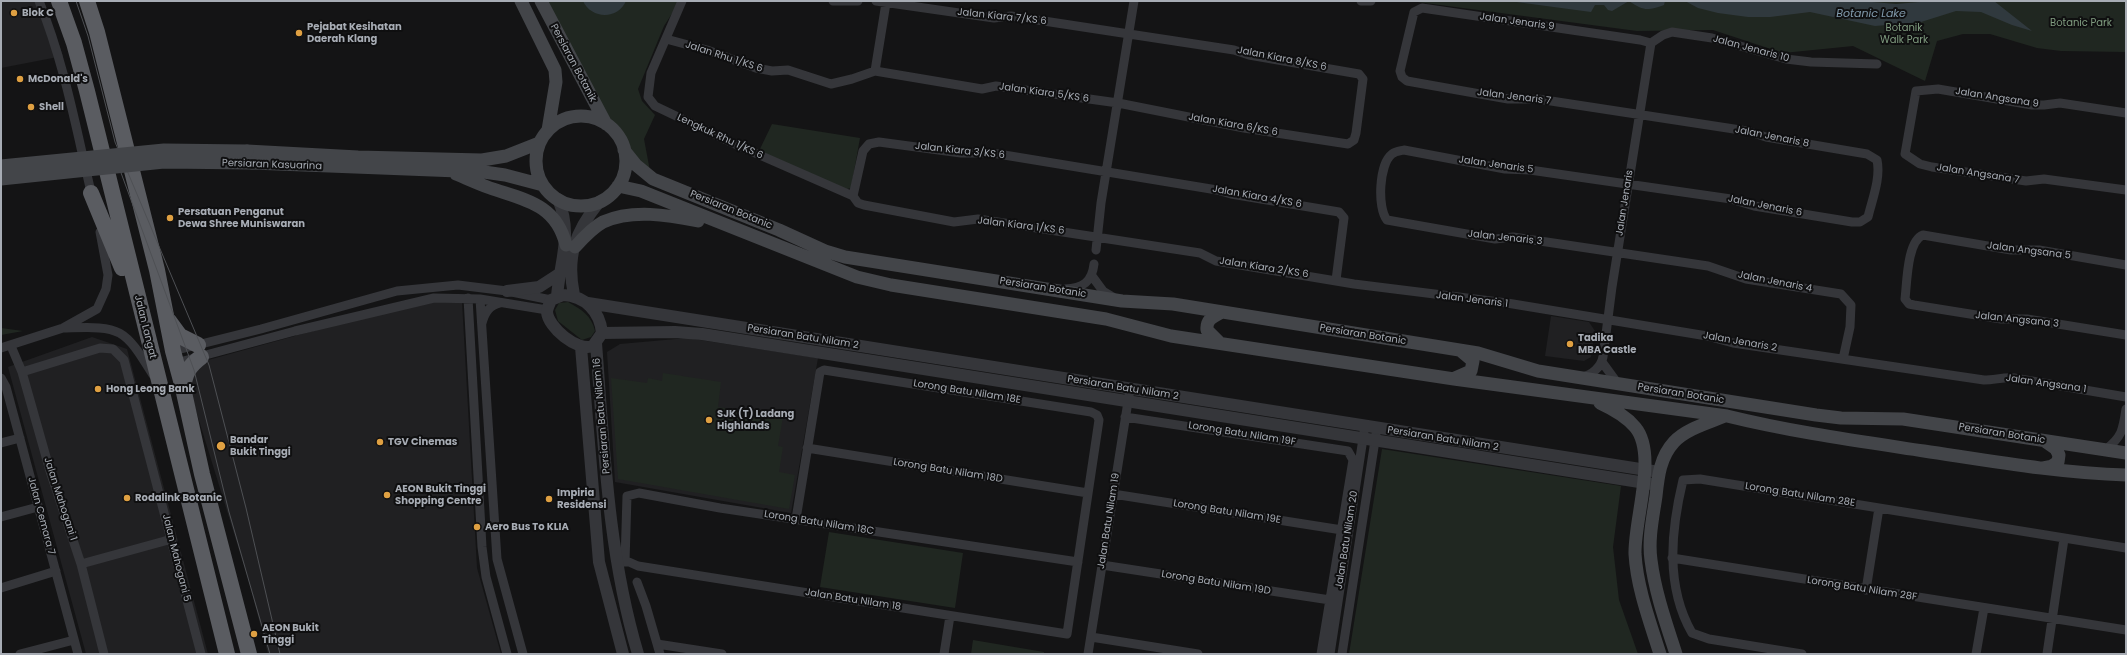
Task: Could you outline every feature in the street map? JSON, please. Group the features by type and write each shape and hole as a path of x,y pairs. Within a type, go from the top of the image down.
{"highway":[{"name":"Jalan Langat","path":"59,1 74,43 227,654"},
{"name":"Jalan Langat","path":"87,1 107,68 157,270 166,318 171,358 183,388 202,474 249,654"},
{"path":"107,172 123,198 159,351 171,358 164,374 179,436 179,462"},
{"path":"91,193 129,286 139,302"},
{"path":"166,318 180,336 199,351 184,375 183,388"}],"main road":[{"name":"Persiaran Botanik","path":"521,1 555,70 556,82 548,130"},
{"name":"Persiaran Botanik","path":"541,1 606,124"},
{"path":"582,116 595,118 606,124 617,135 624,150 626,162 623,175 618,186 606,198 599,202 578,205 558,199 543,185 537,172 536,157 539,143 548,130 558,122 570,117 582,116"},
{"name":"Persiaran Kasuarina","path":"1,179 164,162 250,157 358,157 482,160 506,156 539,143"},
{"name":"Persiaran Kasuarina","path":"1,166 164,150 450,172 484,172 506,175 543,185"},
{"name":"Persiaran Botanic","path":"624,150 636,164 653,179 778,230 825,251 845,257 1122,301 1173,304 1478,353 1538,371 1816,415 1840,418 1903,419 2126,453"},
{"path":"450,172 490,188 532,201 553,217 570,246 602,223 620,216 657,215 681,217 729,227"},
{"name":"Persiaran Botanic","path":"618,186 641,191 836,270 875,282 1106,319 1171,336 1219,342 1454,379 1727,416 1765,426 2039,469 2074,473 2126,475"},
{"path":"1219,342 1207,330 1206,325 1209,319 1222,312"},
{"path":"1454,379 1471,371 1473,366 1473,361 1459,350"},
{"path":"1590,397 1618,412 1635,426 1645,448 1644,476 1635,554 1641,592 1660,654"},
{"path":"1676,654 1659,597 1650,559 1651,531 1658,478 1664,456 1674,441 1697,427 1727,416"},
{"path":"2039,469 2052,466 2058,462 2060,455 2056,449 2044,441"}],"street":[{"path":"1,348 63,328 97,310 106,288 108,275 106,258 68,88 50,28 39,1"},
{"name":"Lengkuk Rhu 1/KS 6","path":"682,1 651,73 648,97 655,106 739,146 854,196"},
{"path":"833,1 858,1"},
{"name":"Jalan Kiara 7/KS 6","path":"876,1 994,18 1011,16 1129,34"},
{"path":"1096,250 1106,172 1134,1"},
{"path":"1361,1 1370,1"},
{"path":"875,70 886,3"},
{"name":"Jalan Jenaris 9","path":"1406,42 1414,12 1422,8 1640,40 1651,43"},
{"name":"Jalan Jenaris 10","path":"1651,43 1663,35 1672,32 1712,38 1756,52 1786,59 1811,62 1877,64"},
{"name":"Jalan Kiara 8/KS 6","path":"1129,34 1234,50 1249,55 1360,74 1363,79 1356,133 1354,140 1348,144"},
{"name":"Jalan Rhu 1/KS 6","path":"666,38 707,50 756,68 772,71 788,70 831,84 852,79 875,70"},
{"name":"Jalan Jenaris 7","path":"1406,42 1400,71 1402,77 1406,81 1508,98 1538,99 1639,115"},
{"name":"Jalan Jenaris","path":"1602,362 1617,254 1651,43"},
{"name":"Jalan Kiara 5/KS 6","path":"875,70 982,89 996,86 1118,103"},
{"name":"Jalan Angsana 9","path":"1905,154 1916,91 1938,89 2032,104 2044,105 2060,103 2126,114"},
{"name":"Jalan Kiara 6/KS 6","path":"1118,103 1244,128 1348,144"},
{"name":"Jalan Jenaris 8","path":"1639,115 1747,131 1761,136 1867,154 1877,160 1878,166 1876,187"},
{"name":"Jalan Kiara 3/KS 6","path":"854,196 863,151 869,144 874,142 961,153 992,153 1106,172"},
{"name":"Jalan Jenaris 5","path":"1382,180 1391,154 1404,150 1505,169 1530,170 1629,184"},
{"name":"Jalan Angsana 7","path":"1905,154 1920,164 1932,167 2026,181 2044,178 2126,190"},
{"name":"Jalan Kiara 4/KS 6","path":"1106,172 1339,212 1344,218 1336,280"},
{"name":"Jalan Jenaris 3","path":"1382,180 1380,202 1383,215 1387,220 1495,239 1513,237 1617,254"},
{"name":"Jalan Jenaris 6","path":"1629,184 1860,222 1868,217 1876,187"},
{"name":"Jalan Kiara 1/KS 6","path":"854,196 858,203 864,205 954,222 978,219 1098,237"},
{"path":"558,199 565,221 570,246 570,275 574,295"},
{"path":"171,358 295,331 395,306 434,298 468,298 502,302 552,302 574,295 588,303 597,314 599,338 590,347 582,347 571,342 554,326 549,317 552,302 559,274 570,246 581,225 599,202"},
{"name":"Jalan Angsana 5","path":"1909,304 1905,299 1912,244 1918,237 1923,235 2010,250 2039,250 2126,264"},
{"name":"Jalan Kiara 2/KS 6","path":"1098,237 1200,253 1216,261 1336,280"},
{"name":"Jalan Jenaris 4","path":"1617,254 1708,266 1746,279 1841,294 1851,305 1850,327 1843,359"},
{"path":"1052,289 1072,289 1084,286 1092,276 1094,264"},
{"path":"508,291 539,287 559,274"},
{"path":"1092,276 1103,291 1122,301"},
{"name":"Jalan Jenaris 1","path":"1336,280 1354,284 1506,304 1608,320"},
{"path":"199,351 261,329 397,291 458,285 508,291 552,302"},
{"path":"468,298 482,547 486,577 508,654"},
{"path":"480,299 495,546 497,559 523,654"},
{"path":"481,325 485,313 492,305 502,302"},
{"name":"Persiaran Batu Nilam 2","path":"588,303 1371,427 1644,476"},
{"name":"Jalan Angsana 3","path":"1909,304 2001,319 2028,319 2126,335"},
{"name":"Jalan Jenaris 2","path":"1608,320 1713,337 1733,343 1871,363"},
{"path":"63,328 97,327 114,329 126,336 138,350 156,380 162,394"},
{"name":"Persiaran Batu Nilam 2","path":"599,338 675,332 1368,440 1658,478"},
{"path":"798,350 800,337"},
{"name":"Persiaran Batu Nilam 16","path":"599,338 603,436 627,616 638,654"},
{"name":"Jalan Mahogani 1","path":"11,346 22,372 50,470 81,564 104,654"},
{"name":"Persiaran Batu Nilam 16","path":"582,347 599,562 623,654"},
{"name":"Jalan Mahogani 5","path":"22,372 100,348 113,349 124,360 201,654"},
{"path":"1580,378 1590,374 1602,362 1618,384"},
{"name":"Jalan Angsana 1","path":"1871,363 1984,380 1995,380 2004,377 2014,378 2126,397"},
{"name":"Lorong Batu Nilam 18E","path":"807,448 820,372 830,369 1091,412 1097,415 1099,420 1088,493"},
{"name":"Jalan Cemara 7","path":"1,378 6,387 78,654"},
{"name":"Jalan Batu Nilam 19","path":"1088,654 1130,389"},
{"path":"474,409 487,408"},
{"path":"2105,450 2124,435 2126,409"},
{"name":"Lorong Batu Nilam 19F","path":"1125,417 1348,450 1353,460 1342,530"},
{"name":"Jalan Batu Nilam 20","path":"1330,654 1371,427"},
{"path":"1,443 20,438"},
{"name":"Jalan Batu Nilam 20","path":"1342,654 1368,440"},
{"path":"796,519 807,448"},
{"name":"Lorong Batu Nilam 18D","path":"807,448 1088,493"},
{"name":"Lorong Batu Nilam 28E","path":"1802,654 1709,639 1692,632 1688,626 1673,580 1672,558 1676,517 1683,480 1700,479 2126,548"},
{"name":"Lorong Batu Nilam 18C","path":"620,565 627,496 638,493 796,519 1078,562"},
{"path":"1078,562 1088,493"},
{"name":"Lorong Batu Nilam 19E","path":"1113,494 1342,530"},
{"path":"1,517 38,507"},
{"path":"1866,590 1879,508"},
{"path":"1321,654 1342,530"},
{"path":"81,564 172,539"},
{"path":"2047,654 2064,539"},
{"path":"482,547 495,546"},
{"name":"Lorong Batu Nilam 28F","path":"1672,558 1866,590 2126,630"},
{"name":"Jalan Batu Nilam 18","path":"620,565 638,566 1067,634 1078,562"},
{"name":"Lorong Batu Nilam 19D","path":"1102,565 1330,600"},
{"path":"1,588 56,572"},
{"path":"637,582 660,654"},
{"path":"1976,654 1984,608"},
{"path":"944,654 950,616"},
{"path":"1091,638 1198,654"},
{"path":"20,654 74,640"},
{"path":"658,644 722,654"}],"shaded area":[{"path":"1,1 44,1 63,56 1,68"},
{"path":"427,302 462,302 477,568 501,654 268,654 249,582 188,385 201,362 385,311"},
{"name":"Tadika MBA Castle","path":"1551,316 1589,322 1595,331 1591,357 1584,361 1545,356"},
{"path":"92,337 127,349 208,654 86,654 8,367"},
{"name":"SJK (T) Ladang Highlands","path":"687,338 818,358 791,513 615,482 607,352 620,344"}],"green space":[{"path":"546,1 680,1 664,26 638,89 642,101 655,115 644,139 650,171 626,149"},
{"name":"Botanik Walk Park","path":"1410,1 2126,1 2126,52 2061,51 2037,48 1990,34 1963,34 1937,41 1925,81 1853,46 1783,53 1713,30 1637,31"},
{"path":"772,124 860,138 851,188 844,190 759,151"},
{"path":"568,302 589,317 595,331 591,337 582,340 558,321 555,310 559,303"},
{"path":"1,328 23,331 1,335"},
{"path":"663,373 721,382 718,407 783,417 778,446 783,447 779,472 795,475 789,509 618,479 611,378 647,383 648,378 662,381"},
{"path":"1382,449 1621,486 1613,547 1619,600 1638,654 1349,654"},
{"path":"829,532 963,553 955,608 820,587"},
{"path":"973,640 1044,652 1044,654 971,654"}],"water":[{"path":"583,1 626,1 617,12 604,15 592,11"},
{"path":"1509,1 1629,1 1612,11 1608,10 1604,5 1595,5 1591,12"},
{"path":"1629,1 1665,1 1664,5 1646,9 1638,7"},
{"name":"Botanic Lake","path":"1685,1 1861,1 1896,4 1931,1 1994,1 2032,31 2012,25 1981,12 1956,11 1921,22 1875,26 1810,12 1770,17 1748,17 1718,13 1698,8"}],"tram line":[{"path":"76,1 88,36 115,142 209,365 246,508 280,654"},
{"path":"117,162 194,370 229,512 270,654"}],"place":[{"name":"Blok C","path":"14,13"},
{"name":"Pejabat Kesihatan Daerah Klang","path":"299,33"},
{"name":"McDonald's","path":"20,79"},
{"name":"Shell","path":"31,107"},
{"name":"Persatuan Penganut Dewa Shree Muniswaran","path":"170,218"},
{"name":"Tadika MBA Castle","path":"1570,344"},
{"name":"Hong Leong Bank","path":"98,389"},
{"name":"SJK (T) Ladang Highlands","path":"709,420"},
{"name":"TGV Cinemas","path":"380,442"},
{"name":"Bandar Bukit Tinggi","path":"221,446"},
{"name":"AEON Bukit Tinggi Shopping Centre","path":"387,495"},
{"name":"Rodalink Botanic","path":"127,498"},
{"name":"Impiria Residensi","path":"549,499"},
{"name":"Aero Bus To KLIA","path":"477,527"},
{"name":"AEON Bukit Tinggi","path":"254,634"}],"park label":[{"name":"Botanic Park","path":"2081,23"}]}
